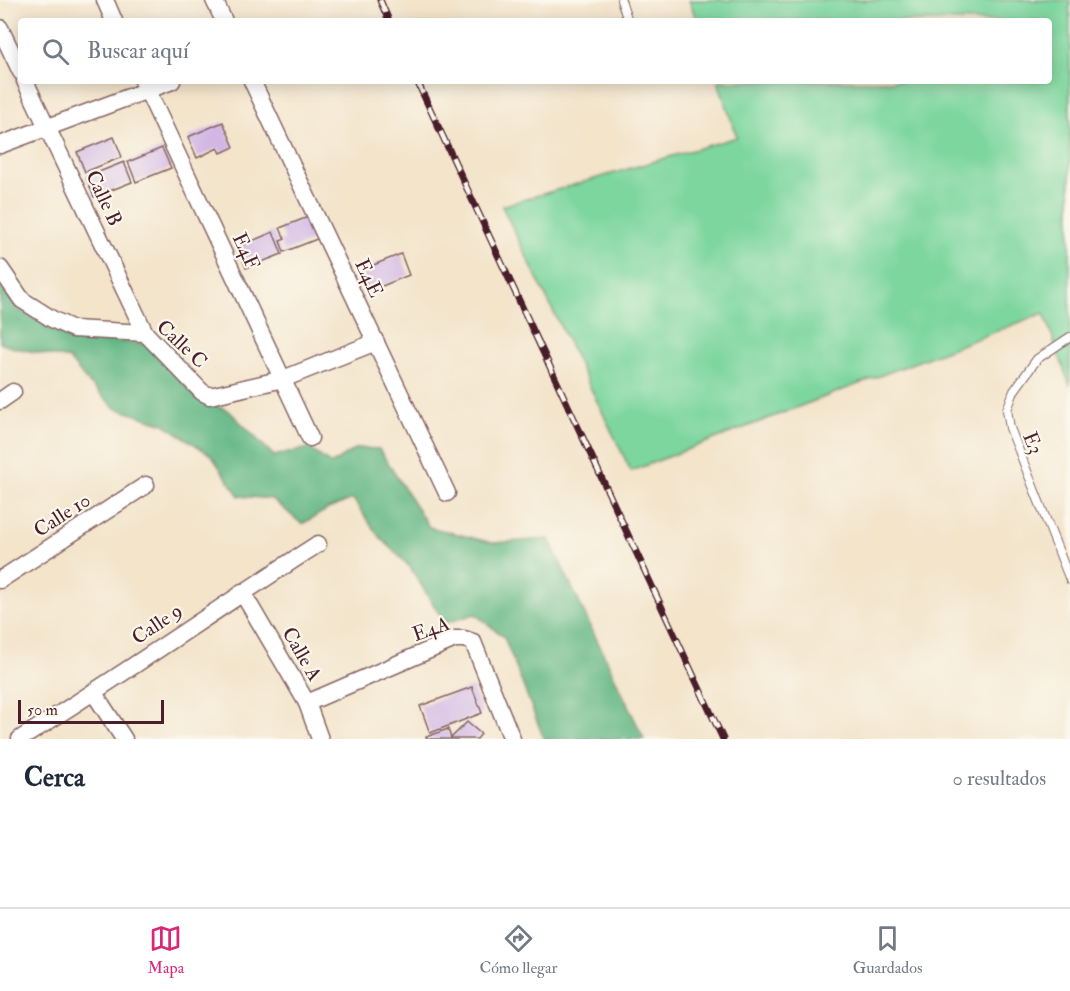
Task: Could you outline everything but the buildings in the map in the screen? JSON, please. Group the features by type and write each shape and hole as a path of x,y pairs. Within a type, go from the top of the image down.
{"street":[{"path":"105,0 113,18"},
{"path":"214,0 223,18"},
{"path":"0,28 18,66"},
{"name":"Calle B","path":"26,84 145,333"},
{"name":"E4E","path":"253,84 447,493"},
{"path":"0,145 47,128 145,86"},
{"name":"E4F","path":"145,86 310,438"},
{"name":"Calle C","path":"0,268 22,300 73,329 145,333 202,392 210,396 283,379"},
{"path":"283,379 376,342"},
{"name":"Calle 10","path":"0,580 146,486"},
{"name":"Calle 9","path":"20,739 94,693 242,592 318,544"},
{"name":"Calle A","path":"242,592 307,703 320,739"},
{"name":"E4A","path":"307,703 455,639 464,639 473,642 512,739"},
{"path":"94,693 124,739"}],"lane":[{"path":"621,0 627,18"},
{"name":"E3","path":"1070,337 1037,359 1014,391 1007,410 1010,428 1070,580"}],"green space":[{"path":"689,0 1070,0 1070,386 1044,313 631,471 502,206 737,137 719,84 1052,84 1052,18 696,18"},
{"path":"0,285 16,307 42,324 69,336 145,344 196,397 229,411 274,456 309,448 331,464 357,448 379,449 429,527 493,543 549,539 644,739 544,739 504,637 475,614 445,623 410,567 378,535 353,499 328,509 302,524 272,499 239,496 211,455 164,424 115,408 86,380 69,359 0,343"}],"railway":[{"path":"380,0 388,18"},
{"path":"418,84 723,739"}]}
